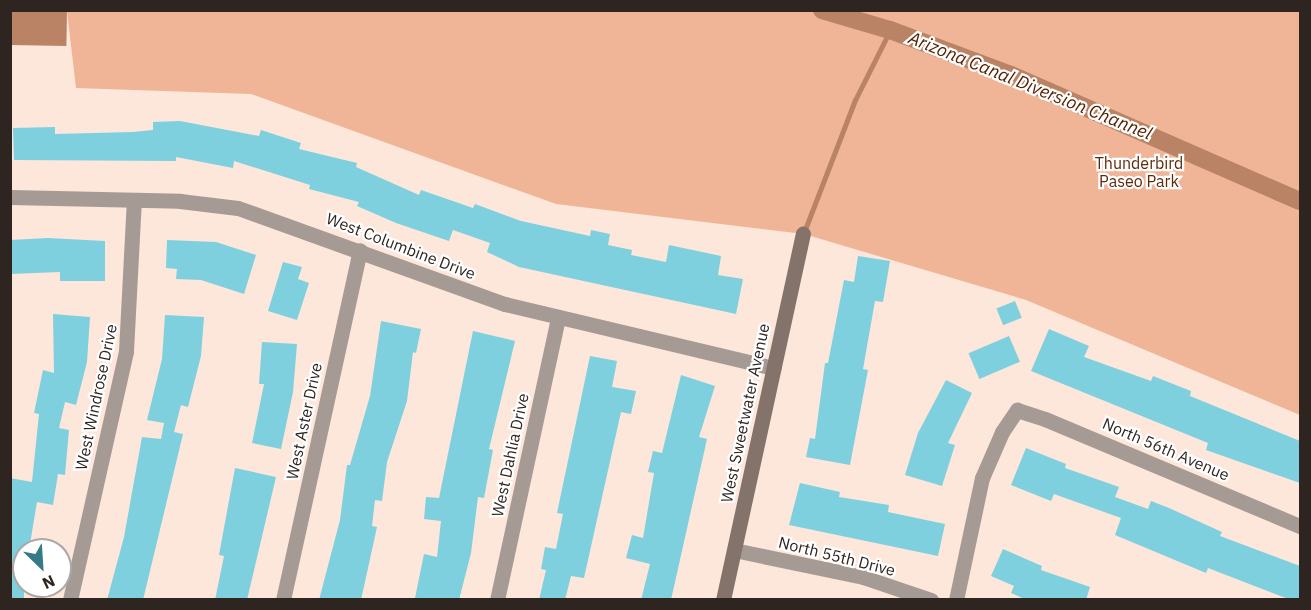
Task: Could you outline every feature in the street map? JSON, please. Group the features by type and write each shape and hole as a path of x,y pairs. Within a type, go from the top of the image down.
{"street":[{"name":"West Columbine Drive","path":"10,197 134,200 238,208 505,304 558,319 773,368"},
{"name":"West Windrose Drive","path":"70,600 126,351 134,200"},
{"name":"West Sweetwater Avenue","path":"723,600 804,234"},
{"name":"West Aster Drive","path":"284,600 360,250"},
{"name":"West Dahlia Drive","path":"497,600 558,319"},
{"name":"North 56th Avenue","path":"956,600 982,477 1002,432 1017,410 1057,423 1300,526"},
{"name":"North 55th Drive","path":"734,550 863,578 931,600"}],"green space":[{"name":"Thunderbird Paseo Park","path":"67,11 1300,11 1300,415 1026,300 804,234 556,204 251,94 76,88"}],"shaded area":[{"path":"11,10 67,11 66,46 10,45"}],"building":[{"path":"180,121 259,136 261,130 301,143 299,149 357,163 356,167 419,195 421,190 473,208 475,204 521,221 590,236 591,230 610,234 608,245 632,250 631,255 666,262 669,245 721,256 718,275 743,279 736,314 519,267 487,252 490,243 453,230 449,241 396,223 357,206 359,202 309,189 310,185 234,161 233,168 176,157 176,161 14,160 13,128 55,127 55,134 133,132 153,130 153,122"},
{"path":"48,238 105,241 105,281 60,281 60,272 10,274 10,240"},
{"path":"167,240 216,242 256,255 244,294 201,280 176,279 177,269 166,268"},
{"path":"858,256 890,261 883,302 875,301 863,369 868,370 850,465 806,457 810,438 815,439 825,363 828,363 844,280 854,282"},
{"path":"283,262 302,267 298,279 309,283 297,320 268,311"},
{"path":"1015,301 1022,318 1003,325 996,308"},
{"path":"53,314 90,317 87,362 76,405 65,402 59,428 69,430 65,475 58,474 53,505 37,502 31,538 12,538 12,598 24,598 24,600 10,600 10,478 32,482 39,414 34,413 43,370 54,373"},
{"path":"165,315 204,317 201,356 188,407 181,405 174,432 183,434 143,600 107,600 124,537 142,437 161,439 164,423 147,420 162,359"},
{"path":"381,321 421,329 416,353 413,352 407,401 387,462 382,501 375,500 372,526 377,527 361,600 319,600 340,520 347,465 350,465 370,396"},
{"path":"1049,329 1089,346 1084,357 1151,381 1153,376 1191,391 1190,396 1300,441 1300,483 1206,450 1208,443 1031,371"},
{"path":"473,331 515,341 489,449 493,450 484,498 478,497 471,553 459,600 415,598 424,554 437,557 441,521 424,519 426,497 439,498"},
{"path":"1009,336 1020,362 979,379 968,353"},
{"path":"262,342 297,344 293,392 281,449 252,443 264,384 259,384"},
{"path":"590,356 617,361 612,387 636,391 631,414 621,412 584,578 571,576 565,600 539,600 546,570 541,569 545,547 556,549 563,514 557,513"},
{"path":"681,375 715,386 699,437 707,439 671,600 641,600 650,564 626,558 632,535 643,538 654,473 648,472 653,451 662,453"},
{"path":"946,380 972,393 948,443 955,445 942,486 905,475 918,433"},
{"path":"1026,448 1066,464 1065,468 1119,487 1115,497 1148,509 1151,501 1222,532 1220,536 1300,566 1300,600 1291,600 1208,568 1206,573 1115,535 1121,518 1054,494 1051,501 1011,485"},
{"path":"235,468 276,477 247,600 215,600 224,556 219,555"},
{"path":"800,483 840,492 839,497 889,505 888,512 945,524 938,556 789,525"},
{"path":"1003,549 1042,566 1041,570 1090,587 1086,600 1027,600 1011,593 1014,586 991,576"}],"waterway":[{"name":"Arizona Canal Diversion Channel","path":"822,10 890,30 1011,75 1300,201"},
{"path":"804,232 855,100 890,30"}]}
